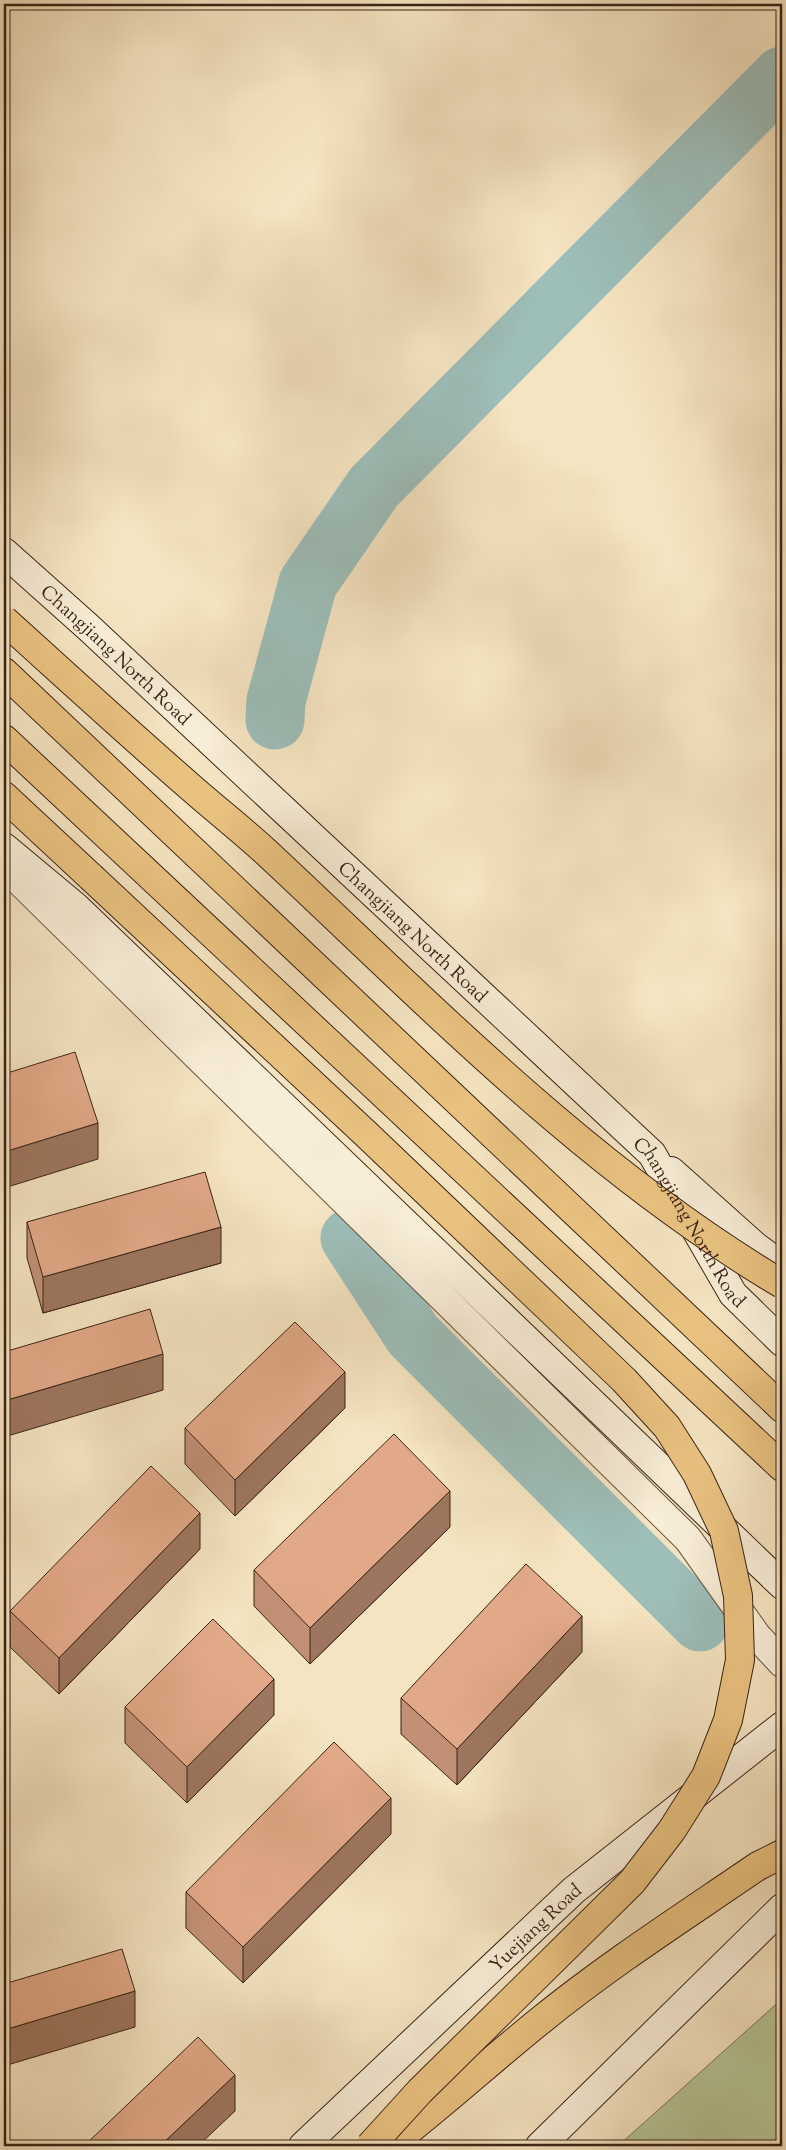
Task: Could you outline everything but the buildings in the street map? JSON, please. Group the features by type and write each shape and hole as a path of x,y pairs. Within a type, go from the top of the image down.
{"highway":[{"path":"4,620 187,784 263,849 493,1064 582,1142 650,1196 727,1251 782,1284"},
{"path":"4,672 782,1408"},
{"path":"4,739 782,1466"},
{"path":"4,796 372,1140 610,1366 667,1427 697,1474 724,1531 738,1596 740,1660 728,1720 706,1776 672,1830 632,1882 420,2091 370,2146"},
{"path":"389,2146 433,2112 541,2020 620,1960 758,1866 782,1854"}],"main road":[{"name":"Changjiang North Road","path":"4,552 88,627 652,1154 733,1294 782,1342"},
{"path":"4,847 76,906 782,1585"},
{"path":"4,866 688,1538 757,1636 782,1663"},
{"path":"652,1154 755,1246 782,1266"},
{"name":"Yuejiang Road","path":"303,2146 574,1890 782,1726"},
{"path":"540,2146 782,1908"}],"green space":[{"path":"782,1999 782,2146 618,2146"}],"waterway":[{"path":"275,720 276,701 308,583 374,487 782,76"},
{"path":"350,1238 413,1335 700,1622"}]}
